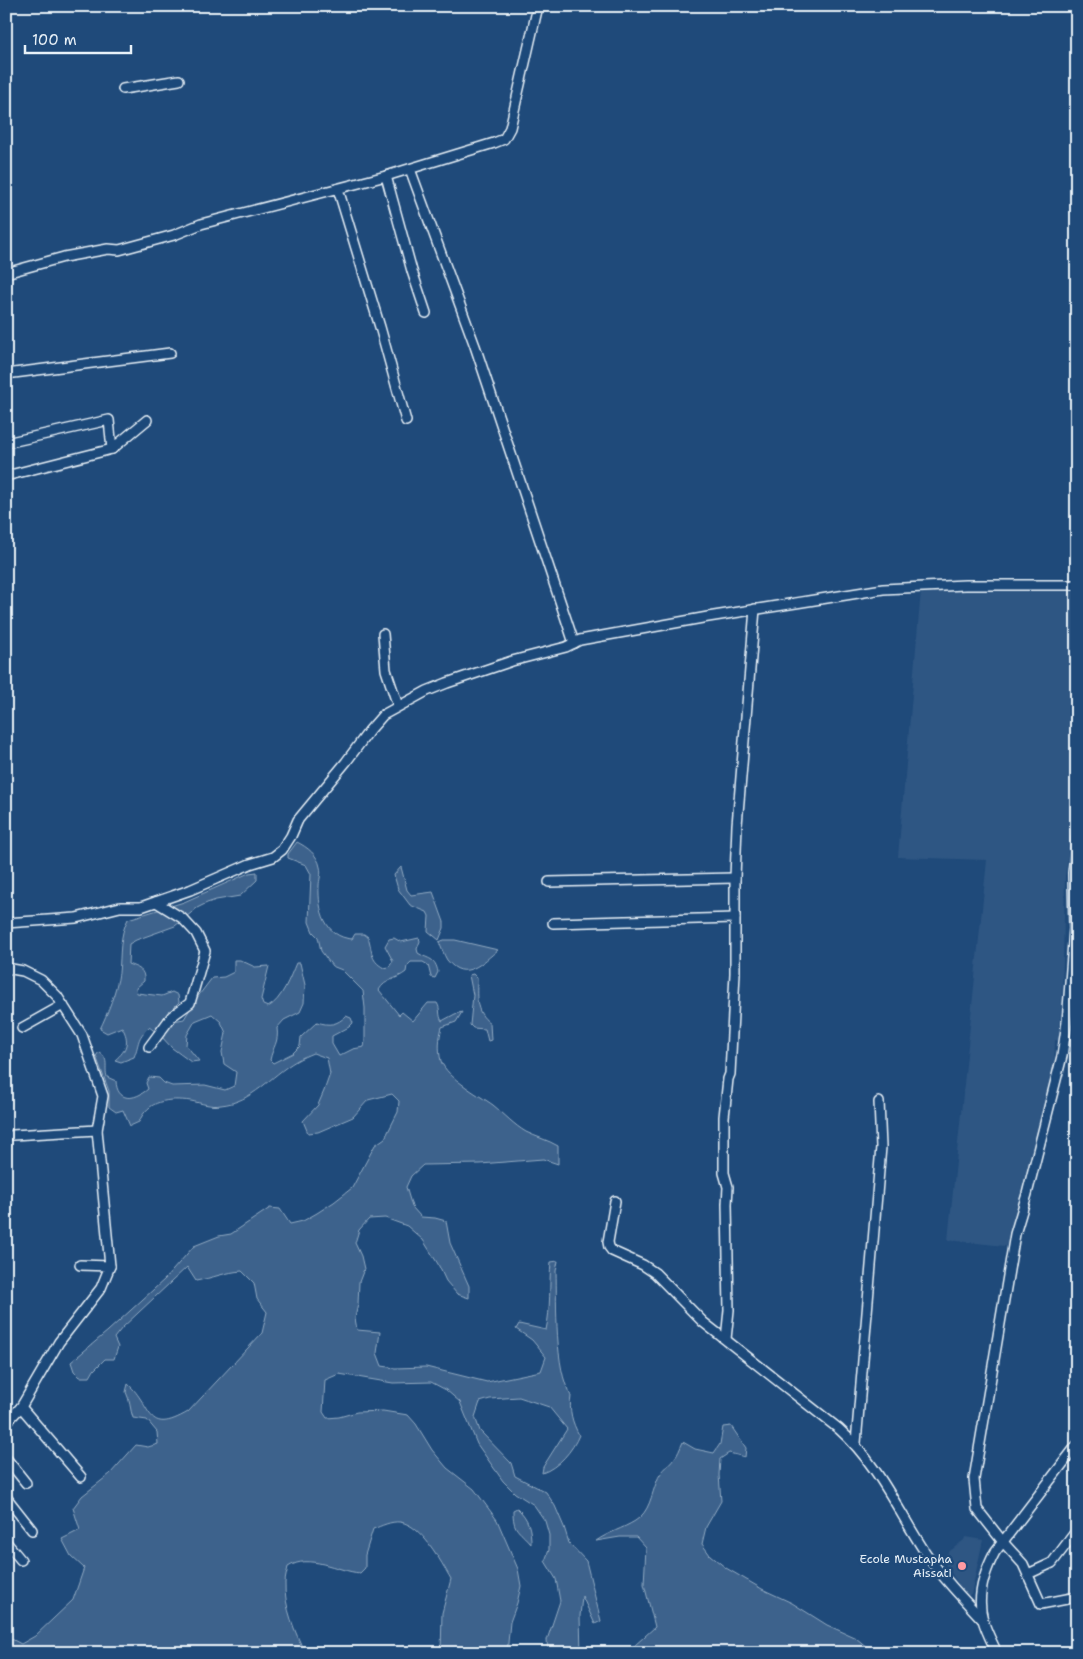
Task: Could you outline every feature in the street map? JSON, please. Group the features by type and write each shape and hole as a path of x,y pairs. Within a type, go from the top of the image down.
{"street":[{"path":"6,273 64,257 108,249 119,250 174,235 201,224 386,176 494,144 504,139 510,128 538,6"},
{"path":"123,89 179,80"},
{"path":"410,169 475,346 574,643"},
{"path":"386,176 412,271 426,313"},
{"path":"338,188 406,421"},
{"path":"6,374 170,353"},
{"path":"6,443 109,420 112,449"},
{"path":"6,476 112,449 147,420"},
{"path":"6,923 76,918 120,907 140,907 190,890 250,864 273,857 282,850 298,820 346,762 368,731 383,715 427,692 483,670 566,647 580,640 755,609 883,590 965,585 1077,585"},
{"path":"726,1339 728,1310 728,1187 724,1173 724,1118 730,1074 735,973 737,825 755,609"},
{"path":"383,634 386,670 398,706"},
{"path":"1077,835 1073,873 1074,929 1067,1022 1062,1056 1015,1234 974,1479 977,1509 1002,1542 1023,1564 1041,1604 1077,1597"},
{"path":"549,882 735,878"},
{"path":"148,1047 172,1016 190,1003 205,951 196,932 182,918 156,902"},
{"path":"553,923 735,918"},
{"path":"6,968 23,971 41,980 57,996 82,1035 103,1096 97,1130 110,1266 100,1288 59,1342 21,1407 7,1420"},
{"path":"22,1028 63,1005"},
{"path":"856,1443 881,1146 879,1102"},
{"path":"13,1135 97,1130"},
{"path":"615,1201 608,1242 612,1251 643,1265 655,1273 687,1306 726,1339 856,1443 887,1487 925,1552 944,1578 982,1619 996,1653"},
{"path":"80,1264 110,1266"},
{"path":"21,1407 81,1477"},
{"path":"982,1619 982,1590 986,1569 1002,1542 1077,1445"},
{"path":"6,1458 26,1483"},
{"path":"6,1497 32,1530"},
{"path":"1028,1574 1052,1562 1077,1530"},
{"path":"6,1542 20,1560"}],"shaded area":[{"path":"921,590 1077,590 1077,804 1065,876 1059,1041 1055,1040 1054,1078 1036,1139 1014,1247 948,1240 987,860 898,857"},
{"path":"297,842 312,852 319,863 321,872 319,884 320,904 329,928 343,937 352,939 355,934 364,934 368,937 372,955 376,962 384,968 389,967 393,961 385,946 389,939 394,938 401,942 419,938 418,953 435,964 438,972 435,978 431,977 428,965 423,962 411,962 407,966 406,972 381,986 379,990 399,1015 402,1012 413,1021 428,1003 437,1003 442,1021 462,1012 456,1022 442,1027 439,1048 444,1067 456,1080 493,1105 513,1123 530,1134 558,1146 558,1164 543,1159 480,1164 423,1165 411,1176 406,1187 412,1207 421,1217 446,1221 450,1243 469,1286 469,1298 457,1294 446,1281 423,1240 407,1226 385,1218 369,1219 359,1230 355,1243 364,1269 359,1282 355,1318 357,1330 380,1332 377,1353 382,1366 395,1368 426,1367 487,1382 541,1371 546,1357 532,1340 516,1329 519,1324 546,1330 551,1262 558,1261 556,1271 559,1353 566,1384 571,1396 570,1407 572,1416 579,1435 576,1441 559,1463 542,1473 543,1467 567,1429 549,1407 519,1397 490,1399 480,1402 475,1417 480,1431 511,1463 515,1476 546,1492 555,1506 569,1543 586,1561 601,1621 595,1624 582,1596 580,1616 581,1653 548,1653 547,1640 560,1601 556,1579 545,1561 549,1550 549,1535 545,1521 534,1505 515,1493 503,1481 477,1444 460,1402 446,1390 431,1382 393,1383 339,1374 325,1380 323,1412 327,1418 357,1412 383,1411 408,1415 447,1468 474,1489 497,1520 518,1569 521,1586 510,1622 507,1653 441,1653 442,1613 451,1579 423,1537 408,1525 397,1522 373,1529 365,1555 365,1568 360,1573 314,1562 296,1563 288,1567 285,1581 286,1601 294,1628 305,1653 6,1653 6,1636 21,1644 35,1636 73,1600 84,1568 71,1556 62,1539 80,1530 73,1508 82,1496 110,1474 136,1445 148,1447 158,1444 157,1432 147,1420 133,1418 126,1392 128,1384 151,1416 157,1420 174,1419 188,1412 262,1333 267,1312 257,1299 254,1283 242,1271 196,1281 187,1267 122,1328 114,1338 118,1347 114,1359 105,1359 90,1377 80,1377 74,1371 71,1362 165,1279 194,1246 219,1236 231,1234 270,1208 280,1209 290,1224 303,1221 334,1202 352,1188 375,1145 385,1138 398,1112 399,1101 392,1094 368,1100 353,1117 318,1132 308,1133 303,1121 318,1105 330,1074 327,1058 313,1053 287,1067 252,1094 232,1103 214,1106 191,1101 174,1100 160,1102 148,1109 139,1122 130,1126 123,1110 116,1112 109,1107 109,1091 96,1056 99,1052 106,1060 107,1077 116,1081 119,1093 123,1096 132,1097 143,1093 148,1089 146,1083 149,1077 159,1078 164,1083 172,1086 205,1085 225,1090 234,1086 236,1072 224,1064 222,1052 226,1033 221,1022 212,1014 195,1021 187,1035 186,1045 199,1061 191,1062 149,1027 140,1038 134,1057 121,1062 115,1060 125,1049 126,1045 126,1037 122,1027 107,1033 100,1029 116,987 122,939 128,919 184,902 249,873 257,872 257,880 240,896 207,903 197,908 175,926 129,944 128,964 142,971 144,977 144,981 136,988 137,993 162,996 172,992 178,995 179,1002 163,1018 168,1022 184,1019 212,978 224,977 234,972 234,960 240,960 255,967 269,966 261,999 263,1005 268,1007 281,994 296,963 300,963 305,985 304,1003 300,1012 284,1020 277,1028 276,1041 270,1060 273,1063 293,1053 300,1046 301,1037 317,1022 333,1024 346,1016 351,1018 353,1023 332,1036 332,1044 339,1056 353,1049 364,1047 365,1008 363,991 342,970 332,966 321,951 318,937 313,932 309,922 311,874 306,865 288,858 288,854"},
{"path":"401,867 407,890 411,895 433,892 444,922 444,928 439,940 428,931 429,916 427,912 410,905 398,889 394,875"},
{"path":"455,940 498,950 480,965 467,970 460,970 447,960 439,942"},
{"path":"473,974 477,978 477,997 481,1014 490,1023 491,1040 488,1041 485,1029 473,1028 470,1025 473,995 469,975"},
{"path":"731,1426 746,1448 745,1457 729,1453 720,1459 721,1501 706,1527 702,1544 710,1555 726,1568 762,1589 792,1603 827,1625 856,1638 874,1653 635,1653 634,1646 655,1627 644,1584 646,1548 636,1537 620,1537 596,1541 635,1521 644,1513 658,1478 678,1453 683,1442 695,1449 714,1453 720,1444 723,1427"},
{"path":"517,1508 524,1516 528,1525 531,1544 515,1526 513,1510"},
{"name":"Ecole Mustapha Aissati","path":"965,1537 983,1540 971,1595 966,1595 941,1558 964,1540"}],"place":[{"name":"Ecole Mustapha Aissati","path":"962,1566"}]}
